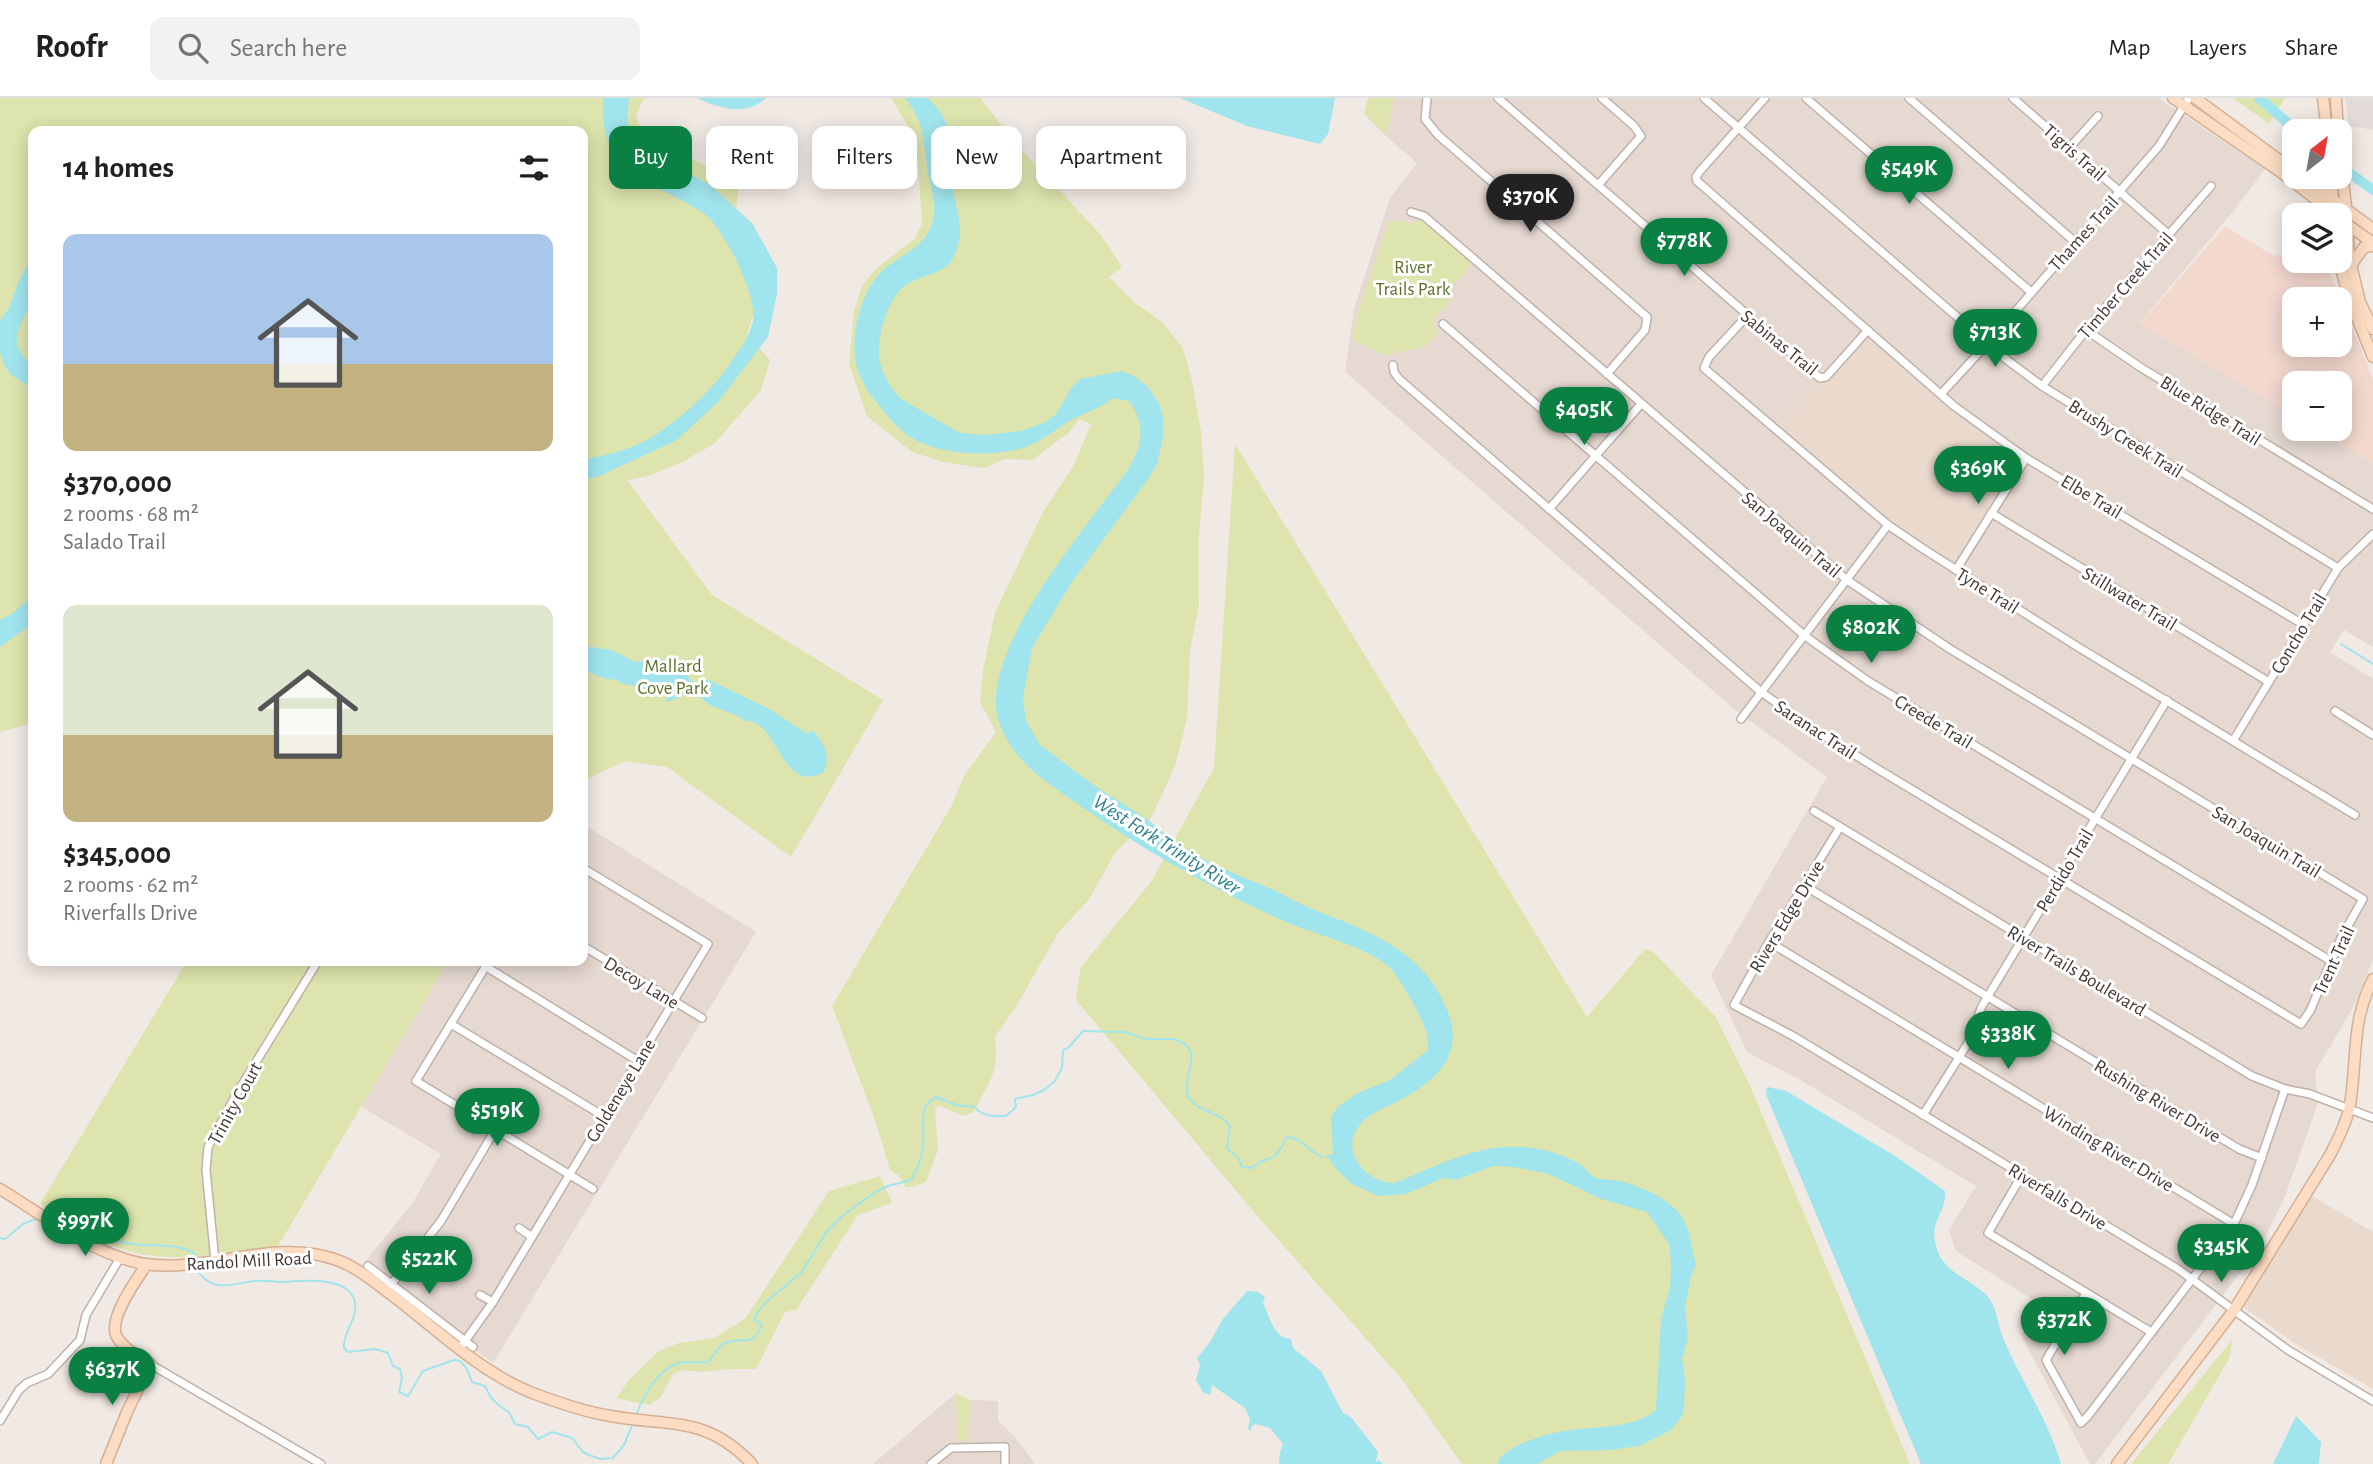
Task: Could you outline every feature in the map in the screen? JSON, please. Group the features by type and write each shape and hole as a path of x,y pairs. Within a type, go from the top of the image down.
{"main road":[{"path":"2174,98 2190,100 2282,163"},
{"path":"2323,98 2326,119"},
{"path":"2336,98 2337,119"},
{"path":"2190,100 2322,203"},
{"path":"2352,221 2373,229"},
{"path":"2352,227 2373,245"},
{"path":"2352,265 2364,247 2373,245"},
{"path":"2352,270 2361,302 2373,329"},
{"path":"2342,273 2349,298 2372,351"},
{"path":"2117,1464 2234,1310 2330,1155 2341,1134 2349,1107 2356,1025 2373,979"},
{"name":"Randol Mill Road","path":"0,1189 87,1242 120,1258 147,1264 189,1264 292,1253 324,1256 354,1268 389,1288 495,1373 530,1392 616,1417 685,1424 708,1431 736,1448 752,1464"},
{"path":"106,1464 150,1364 125,1347 114,1328 122,1305 147,1264"}],"street":[{"path":"1427,98 1425,118 1438,135 1647,317 1645,330 1607,374"},
{"name":"Sabinas Trail","path":"1498,98 1820,378 1826,377 1868,330"},
{"path":"1599,184 1641,136 1634,126 1602,98"},
{"name":"Brushy Creek Trail","path":"1704,98 1987,344 2042,386 2338,568"},
{"path":"1738,128 1765,98"},
{"path":"1806,98 2031,292"},
{"path":"1909,98 2074,241"},
{"name":"Tigris Trail","path":"2015,99 2168,234"},
{"name":"Thames Trail","path":"1941,394 2159,146 2190,100"},
{"path":"2070,147 2098,116"},
{"name":"Elbe Trail","path":"1738,128 1696,177 1702,186 1981,427 2026,458 2304,625"},
{"name":"Timber Creek Trail","path":"2042,386 2086,330 2211,186"},
{"name":"San Joaquin Trail","path":"1411,212 1424,216 1847,580 1939,642 2353,893"},
{"name":"Tyne Trail","path":"1747,316 1709,357 1704,368 1888,525 2078,647 2355,815"},
{"name":"Creede Trail","path":"1443,324 1805,636 1868,681 2331,961"},
{"name":"Blue Ridge Trail","path":"2086,330 2140,367 2373,509"},
{"name":"Saranac Trail","path":"1393,365 1399,379 1761,692 1818,732 2294,1020"},
{"path":"1549,509 1641,404"},
{"path":"1956,570 2026,458"},
{"name":"Stillwater Trail","path":"1991,513 2269,682"},
{"path":"1741,719 1888,525"},
{"name":"Concho Trail","path":"2233,741 2338,568 2373,534"},
{"name":"Perdido Trail","path":"1923,1115 1959,1058 1987,997 2167,700"},
{"path":"2335,711 2373,735"},
{"name":"River Trails Boulevard","path":"1814,811 2252,1076 2285,1089 2349,1107 2373,1118"},
{"name":"Rivers Edge Drive","path":"1734,1005 1769,942 1840,827"},
{"name":"Goldeneye Lane","path":"462,1344 493,1302 708,944 588,871"},
{"name":"Rushing River Drive","path":"1805,886 2239,1149 2262,1158"},
{"name":"Trent Trail","path":"2294,1020 2301,1024 2310,1012 2331,961 2363,899 2353,893"},
{"name":"Winding River Drive","path":"1769,942 2234,1224"},
{"name":"Decoy Lane","path":"588,949 702,1018"},
{"name":"Trinity Court","path":"210,1261 206,1170 208,1147 237,1093 315,966"},
{"path":"485,966 416,1081 593,1189"},
{"path":"492,966 638,1060"},
{"name":"Riverfalls Drive","path":"1734,1005 1793,1036 2192,1279 2288,1350 2373,1401"},
{"path":"451,1024 605,1117"},
{"path":"2086,1293 2046,1360 2081,1423 2234,1224 2262,1158 2285,1089"},
{"path":"389,1288 441,1222 495,1130"},
{"path":"2022,1175 1988,1234 2151,1332"},
{"path":"519,1228 532,1237"},
{"path":"0,1421 19,1390 27,1383 47,1374 80,1340 86,1315 120,1258"},
{"name":"Randol Mill Road","path":"368,1266 389,1288"},
{"path":"480,1295 493,1302"},
{"name":"Randol Mill Road","path":"462,1344 473,1347"},
{"path":"150,1364 321,1464"},
{"path":"931,1464 951,1448 1005,1447 1005,1464"}],"shaded area":[{"path":"1394,98 2158,98 2265,169 2140,323 2282,409 2282,441 2336,441 2373,463 2373,647 2344,630 2330,652 2373,679 2373,959 2356,1002 2315,1072 2318,1103 2284,1199 2267,1233 2252,1257 2095,1464 2090,1464 2024,1341 2022,1335 2040,1304 1956,1251 1949,1230 1976,1186 1802,1081 1747,1052 1711,975 1827,777 1735,710 1345,372 1354,309 1390,198 1417,163 1386,136"},
{"path":"2345,98 2373,98 2373,130 2352,126 2352,119 2348,119"},
{"path":"2225,226 2274,256 2282,254 2282,273 2330,273 2336,287 2282,287 2282,357 2352,357 2352,327 2373,379 2373,463 2336,441 2352,441 2352,371 2282,371 2282,409 2140,324"},
{"path":"1867,338 1971,426 2016,457 2016,462 1958,558 1953,561 1891,520 1779,427 1817,382 1830,378"},
{"path":"588,827 756,932 493,1363 363,1268 367,1259 412,1204 441,1154 360,1106 445,966 588,966"},
{"path":"2312,1196 2373,1232 2373,1389 2291,1341 2242,1306"},
{"path":"956,1393 970,1400 998,1401 998,1420 1016,1438 1035,1464 873,1464"}],"green space":[{"name":"Mallard Cove Park","path":"0,98 646,98 642,101 636,117 640,126 609,126 609,189 692,189 692,159 706,167 706,189 738,190 735,226 757,303 747,334 770,360 761,390 714,444 682,462 648,476 627,480 712,595 883,700 791,857 667,767 625,761 588,780 588,126 28,126 28,724 0,732"},
{"path":"891,98 980,98 1002,126 931,126 931,189 1022,189 1022,150 1036,165 1036,189 1058,189 1101,235 1122,267 1109,277 1135,303 1162,322 1182,347 1190,372 1201,431 1204,477 1199,535 1199,606 1190,650 1187,719 1175,766 1151,818 1115,853 1089,899 1058,933 1014,1010 995,1036 994,1069 974,1112 963,1116 940,1106 935,1108 938,1150 926,1182 913,1187 906,1187 898,1175 890,1170 876,1123 832,1006 951,807 964,776 996,732 980,702 983,670 995,613 1042,514 1074,465 1091,424 1080,419 1068,433 1032,460 1004,459 984,468 943,462 912,452 867,416 849,364 854,311 863,284 877,268 914,239 922,224 917,126 908,126"},
{"path":"1368,98 1394,98 1386,136 1364,114"},
{"path":"2233,98 2285,98 2269,124"},
{"name":"River Trails Park","path":"1422,219 1472,264 1452,287 1447,308 1440,311 1434,320 1434,328 1439,333 1424,347 1385,355 1352,340 1359,309 1389,221 1413,223"},
{"path":"1235,444 1587,1017 1645,949 1653,952 1715,1016 1750,1086 1910,1464 1462,1464 1400,1377 1259,1218 1076,1000 1081,967 1151,882 1214,768"},
{"path":"184,966 445,966 278,1246 199,1256 140,1254 101,1240 40,1204"},
{"path":"880,1176 892,1203 858,1215 796,1310 785,1312 756,1369 701,1372 682,1370 673,1374 661,1397 649,1405 616,1398 629,1380 659,1351 679,1343 714,1338 745,1319 829,1191"},
{"path":"2232,1340 2230,1357 2168,1464 2131,1464"},
{"path":"956,1393 970,1400 967,1442 958,1440"}],"water":[{"path":"603,98 629,98 629,126 609,126 609,142"},
{"path":"696,98 766,98 750,107 732,109"},
{"path":"905,98 928,98 947,125 931,126 931,185 922,133 912,107"},
{"path":"1180,98 1335,98 1328,134 1320,144 1247,126"},
{"path":"692,175 706,183 706,189 714,189 752,223 777,268 777,294 768,337 718,402 677,440 600,476 588,479 588,459 622,451 646,441 698,401 735,357 751,328 753,310 738,263 720,232 703,213 662,189 692,189"},
{"name":"West Fork Trinity River","path":"932,189 953,189 959,221 959,240 957,250 948,265 906,285 899,291 888,310 879,343 880,363 888,382 901,399 960,433 985,435 1021,431 1046,422 1056,414 1080,379 1122,371 1147,386 1159,403 1163,417 1163,437 1157,464 1151,475 1072,582 1032,648 1023,698 1026,721 1040,745 1183,847 1311,909 1367,931 1397,949 1424,972 1446,1006 1453,1039 1450,1054 1431,1079 1399,1101 1372,1114 1359,1126 1352,1146 1354,1155 1366,1172 1385,1182 1395,1183 1485,1150 1530,1148 1578,1163 1597,1178 1642,1188 1663,1199 1680,1214 1689,1234 1696,1265 1685,1307 1688,1339 1682,1359 1685,1380 1684,1408 1682,1416 1671,1430 1639,1446 1560,1451 1538,1464 1498,1464 1500,1457 1507,1452 1533,1439 1562,1431 1626,1424 1656,1410 1661,1319 1670,1288 1669,1244 1647,1212 1601,1199 1549,1174 1514,1167 1493,1166 1456,1180 1443,1178 1406,1194 1378,1196 1352,1184 1329,1158 1322,1157 1333,1154 1331,1116 1339,1106 1358,1093 1390,1080 1428,1050 1427,1034 1421,1019 1393,971 1367,953 1263,912 1156,854 1104,822 1042,778 1008,742 999,723 996,707 998,683 1005,657 1033,602 1050,576 1132,463 1139,446 1140,428 1138,416 1129,401 1113,398 1031,445 1003,452 971,453 938,449 924,444 892,421 861,380 854,346 857,321 865,296 878,275 910,251 928,232 934,214"},
{"path":"28,264 28,307 17,340 19,348 28,360 28,386 11,375 0,352 0,320 9,308"},
{"path":"28,600 28,627 0,647 0,620"},
{"path":"588,647 612,650 635,662 663,659 685,671 692,682 709,680 769,709 806,733 813,731 825,750 826,767 823,773 813,776 797,773 755,722 745,721 711,706 690,689 687,688 681,697 666,702 664,692 655,695 653,690 588,672"},
{"path":"1768,1087 1786,1091 1895,1156 1945,1191 1934,1233 1938,1252 1954,1272 1983,1292 1992,1302 2003,1338 2049,1431 2061,1464 1921,1464 1767,1097"},
{"path":"1247,1291 1258,1292 1265,1297 1263,1303 1276,1331 1291,1339 1293,1348 1321,1371 1343,1413 1351,1417 1378,1452 1376,1462 1379,1460 1383,1464 1279,1464 1283,1444 1270,1428 1255,1424 1251,1431 1248,1429 1250,1419 1245,1408 1212,1385 1210,1395 1203,1392 1196,1380 1200,1365 1197,1358 1223,1319"},
{"path":"2296,1416 2321,1442 2319,1464 2273,1464"}],"waterway":[{"path":"2259,98 2283,119"},
{"path":"2352,175 2373,190"},
{"path":"2341,644 2373,664"},
{"path":"636,1415 648,1390 668,1369 685,1362 708,1362 723,1344 755,1337 762,1324 755,1320 755,1316 766,1302 802,1272 827,1231 842,1216 874,1193 911,1180 922,1152 924,1112 930,1101 936,1097 956,1105 975,1107 985,1114 1006,1116 1016,1107 1015,1099 1033,1095 1054,1082 1062,1068 1063,1050 1083,1031 1124,1032 1147,1039 1175,1039 1186,1045 1192,1053 1187,1093 1194,1104 1230,1126 1227,1148 1239,1159 1242,1167 1253,1168 1273,1157 1287,1137 1297,1139 1322,1157"},
{"path":"50,1214 70,1216 125,1243 186,1249 194,1253 196,1260"},
{"path":"0,1238 5,1239 23,1224 38,1218"},
{"path":"197,1269 205,1279 218,1285 258,1281 312,1281 344,1287 355,1302 353,1320 344,1348 348,1352 375,1349 388,1353 393,1366 400,1369 402,1378 399,1392 408,1396 423,1371 454,1360 460,1361 467,1369 472,1382 485,1386 495,1402 509,1412 515,1424 528,1427 538,1439 552,1432 572,1438 583,1452 589,1455 600,1459 613,1458 624,1445 633,1423"}]}
